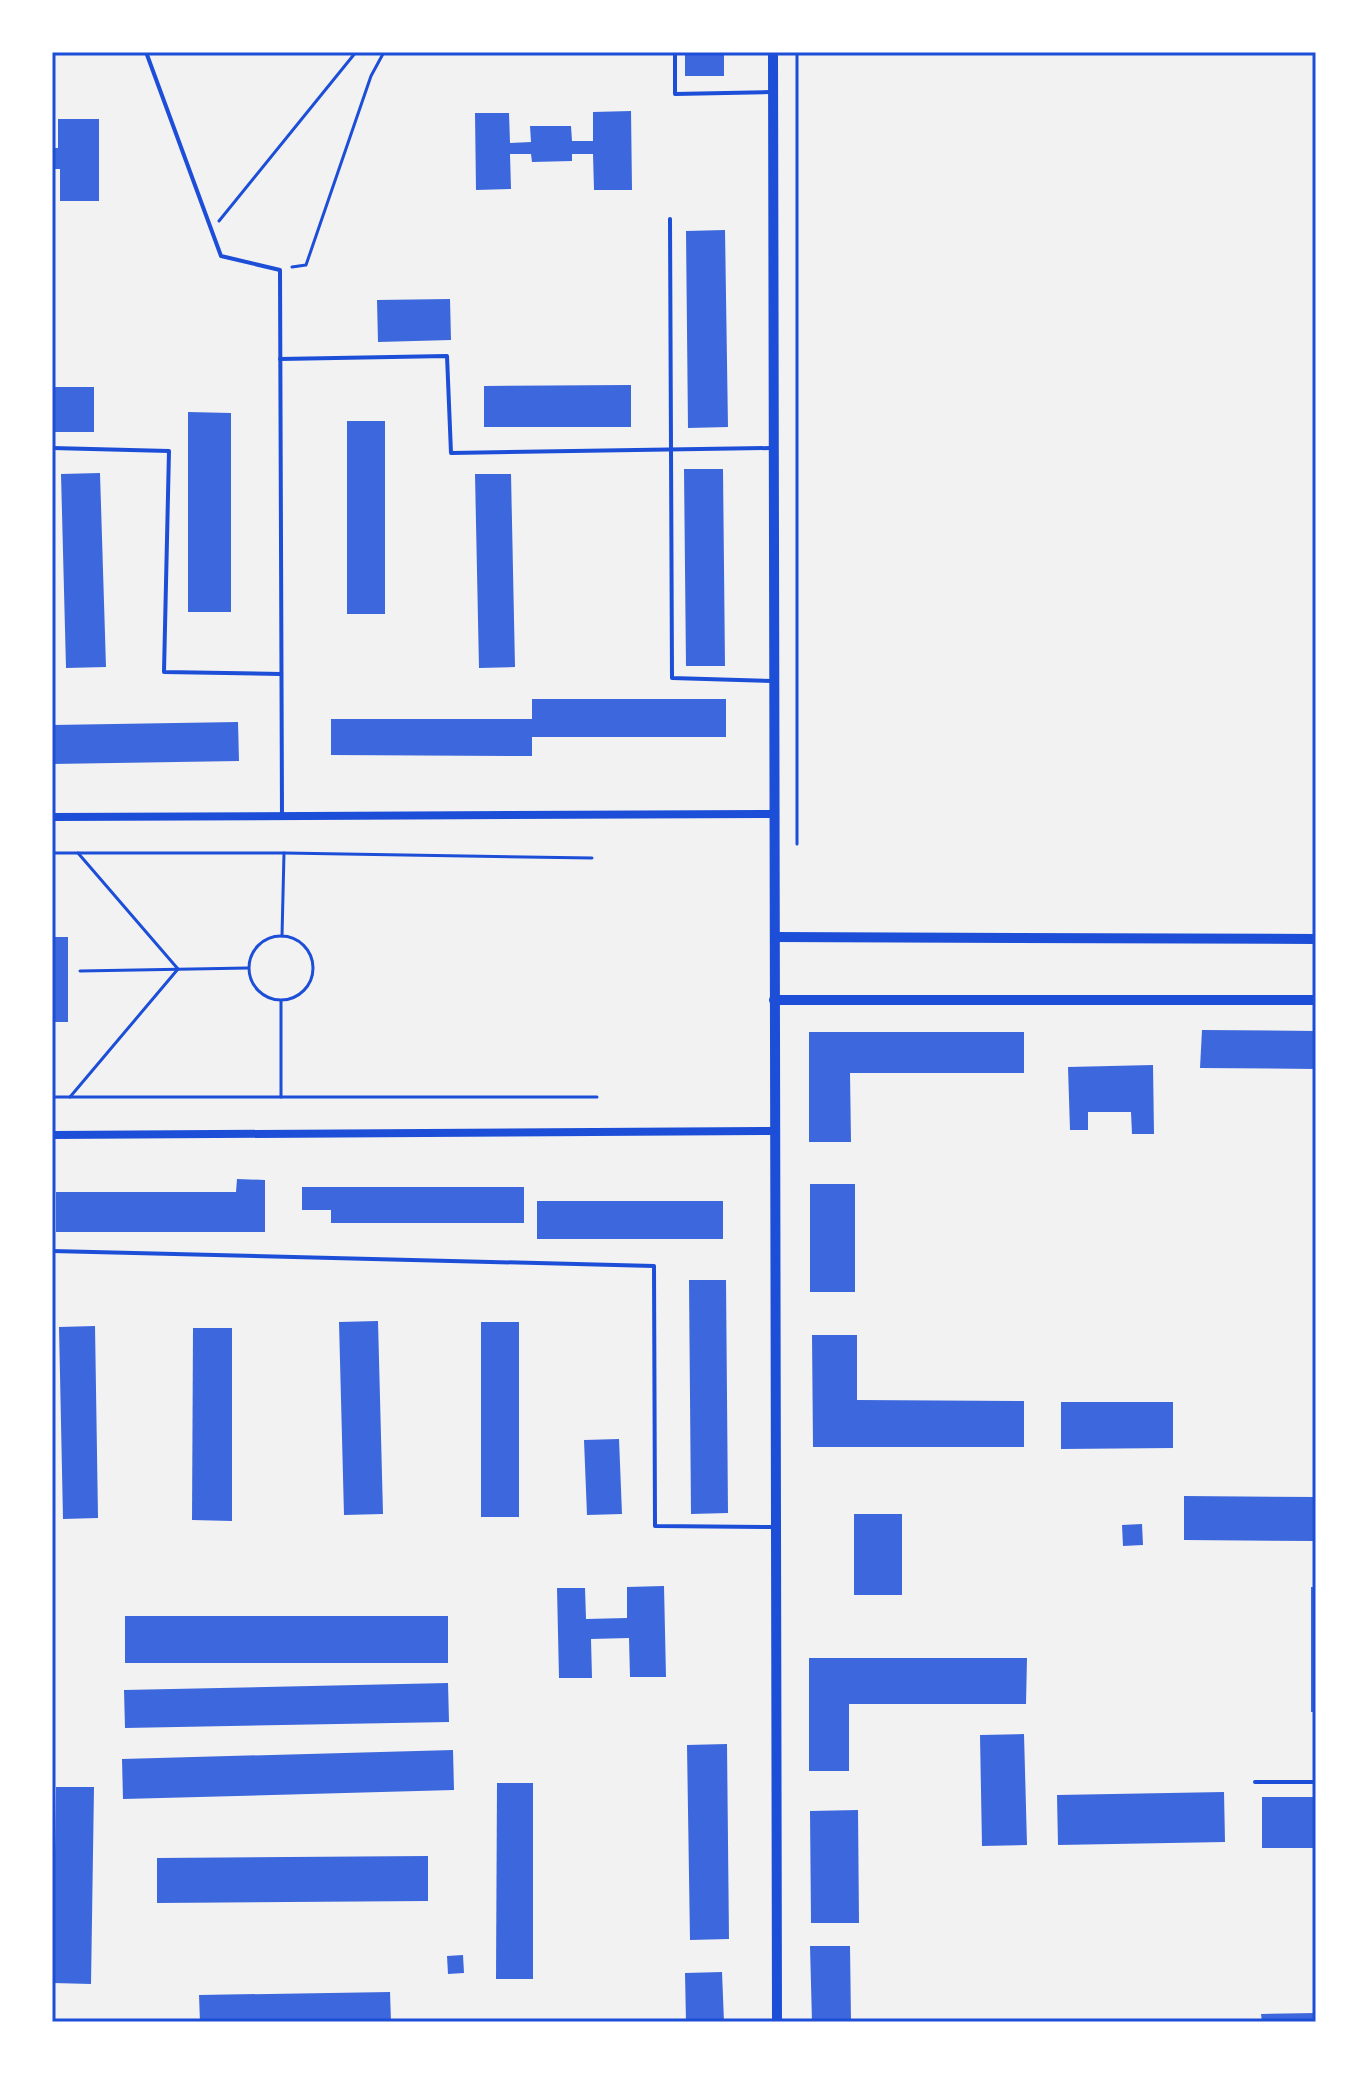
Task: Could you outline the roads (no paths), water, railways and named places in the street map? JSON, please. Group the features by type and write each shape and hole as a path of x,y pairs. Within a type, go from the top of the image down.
{"street":[{"path":"773,52 777,2022"},
{"path":"52,817 773,814"},
{"path":"775,937 1316,939"},
{"path":"774,1000 1316,1000"},
{"path":"52,1135 774,1131"}],"lane":[{"path":"146,52 221,256 280,270 282,816"},
{"path":"675,52 675,94 773,92"},
{"path":"670,219 672,678 773,681"},
{"path":"280,359 447,356 451,453 773,448"},
{"path":"52,448 169,451 164,672 281,674"},
{"path":"52,1251 654,1266 655,1526 775,1527"},
{"path":"1255,1782 1316,1782"}]}
